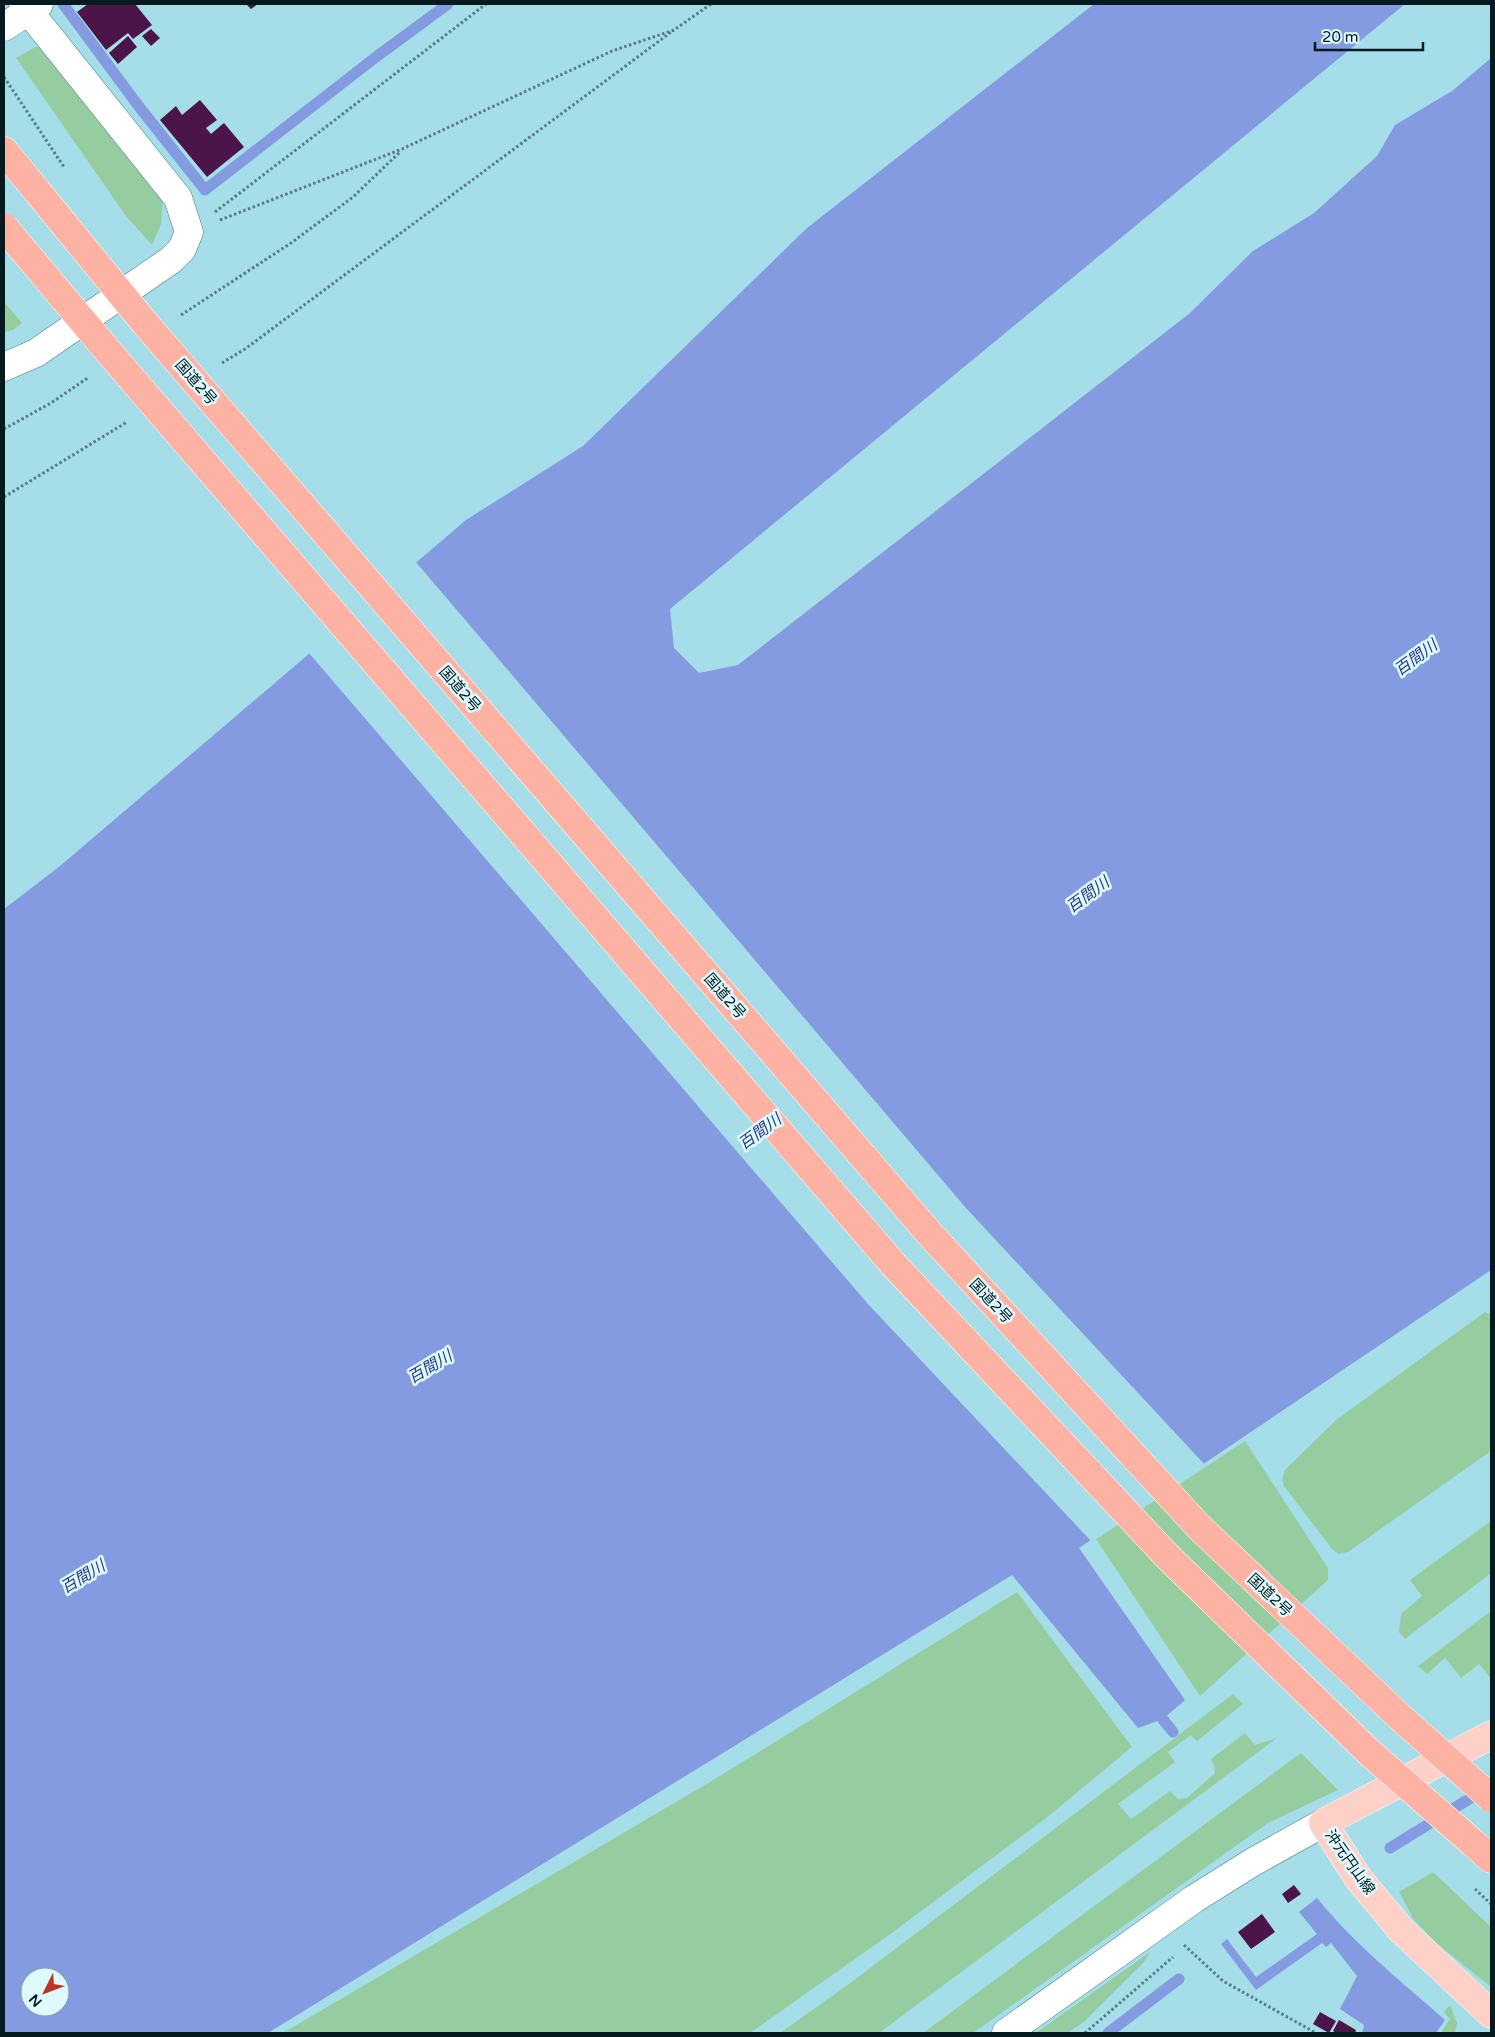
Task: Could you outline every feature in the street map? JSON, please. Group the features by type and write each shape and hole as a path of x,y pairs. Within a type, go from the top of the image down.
{"highway":[{"name":"国道2号","path":"4,151 144,322 928,1233 1199,1527 1401,1718 1491,1798"},
{"path":"4,227 146,395 893,1264 1169,1558 1370,1753 1482,1851"}],"main road":[{"name":"沖元円山線","path":"1491,1735 1323,1823 1358,1878 1402,1931 1491,2014"},
{"path":"1485,2033 1491,2024"}],"street":[{"path":"4,27 31,6 178,198 189,232 182,250 172,260 36,352 4,367"},
{"path":"1006,2033 1194,1899 1253,1862 1323,1823"}],"path":[{"path":"189,232 486,4"},
{"path":"221,364 246,348 711,4"},
{"path":"189,232 402,149 612,51 674,30"},
{"path":"4,77 64,168"},
{"path":"175,320 291,243 353,197 402,149"},
{"path":"4,429 51,403 92,375"},
{"path":"4,497 130,419"},
{"path":"1163,1921 1185,1947 1223,1980 1316,2033"},
{"path":"1085,2033 1178,1953"}],"green space":[{"path":"37,46 62,69 163,201 161,224 152,245 126,216 16,58"},
{"path":"4,302 22,323 13,330 4,332"},
{"path":"1485,1312 1491,1315 1491,1451 1348,1552 1338,1554 1332,1549 1284,1486 1282,1479 1285,1470 1336,1420"},
{"path":"1245,1441 1328,1568 1328,1580 1200,1696 1096,1539"},
{"path":"1491,1521 1491,1573 1405,1639 1399,1632 1401,1614 1422,1596 1410,1580"},
{"path":"1017,1592 1132,1747 1045,1819 889,1935 750,2033 283,2033 715,1779"},
{"path":"1491,1611 1491,1679 1479,1664 1461,1678 1445,1658 1427,1674 1418,1666"},
{"path":"1233,1694 1243,1704 1197,1741 1191,1735 1168,1752 1175,1762 1118,1804 1131,1819 1170,1791 1178,1799 1187,1798 1214,1774 1215,1768 1211,1759 1245,1733 1255,1745 1277,1738 879,2033 780,2033 849,1984"},
{"path":"1301,1753 1338,1790 1268,1823 973,2033 923,2033"},
{"path":"1433,1872 1491,1927 1491,1987 1436,1943 1414,1920 1399,1892"},
{"path":"1150,1952 1144,1962 1085,2021 1068,2033 1036,2033"},
{"path":"1450,2005 1457,2023 1455,2033 1441,2033 1450,2019 1444,2012"}],"water":[{"name":"百間川","path":"1094,4 1405,4 670,609 674,648 699,673 738,665 1190,313 1253,251 1314,213 1377,156 1395,125 1452,91 1491,58 1491,1270 1079,1548 1185,1700 1163,1719 1138,1728 1012,1575 268,2033 4,2033 4,909 60,866 466,520 583,446 807,228"},
{"path":"1317,1898 1362,1947 1445,2020 1436,2033 1362,2033 1364,2025 1340,2009 1357,1976 1331,1943 1326,1947 1322,1943 1256,1990 1221,1944 1227,1939 1256,1977 1317,1934 1299,1912"}],"pier":[{"path":"415,561 966,1208 1206,1466 1092,1542 868,1304 308,652"}],"building":[{"path":"88,4 135,4 152,25 133,39 128,33 106,50 77,12"},
{"path":"246,4 258,4 251,9"},
{"path":"151,29 160,38 151,46 142,36"},
{"path":"128,36 137,47 118,64 109,53"},
{"path":"200,100 217,120 206,128 211,134 224,123 244,147 207,177 160,120 176,106 182,115"},
{"path":"1294,1885 1301,1894 1288,1903 1282,1894"},
{"path":"1262,1914 1275,1932 1251,1949 1238,1932"},
{"path":"1320,2012 1336,2021 1329,2033 1313,2024"},
{"path":"1339,2020 1356,2030 1355,2033 1336,2033 1333,2031"}],"waterway":[{"path":"63,4 137,104 205,190 376,57 448,4"},
{"path":"1154,1708 1173,1732"},
{"path":"1390,1848 1482,1791"},
{"path":"1108,2033 1179,1979"}]}
